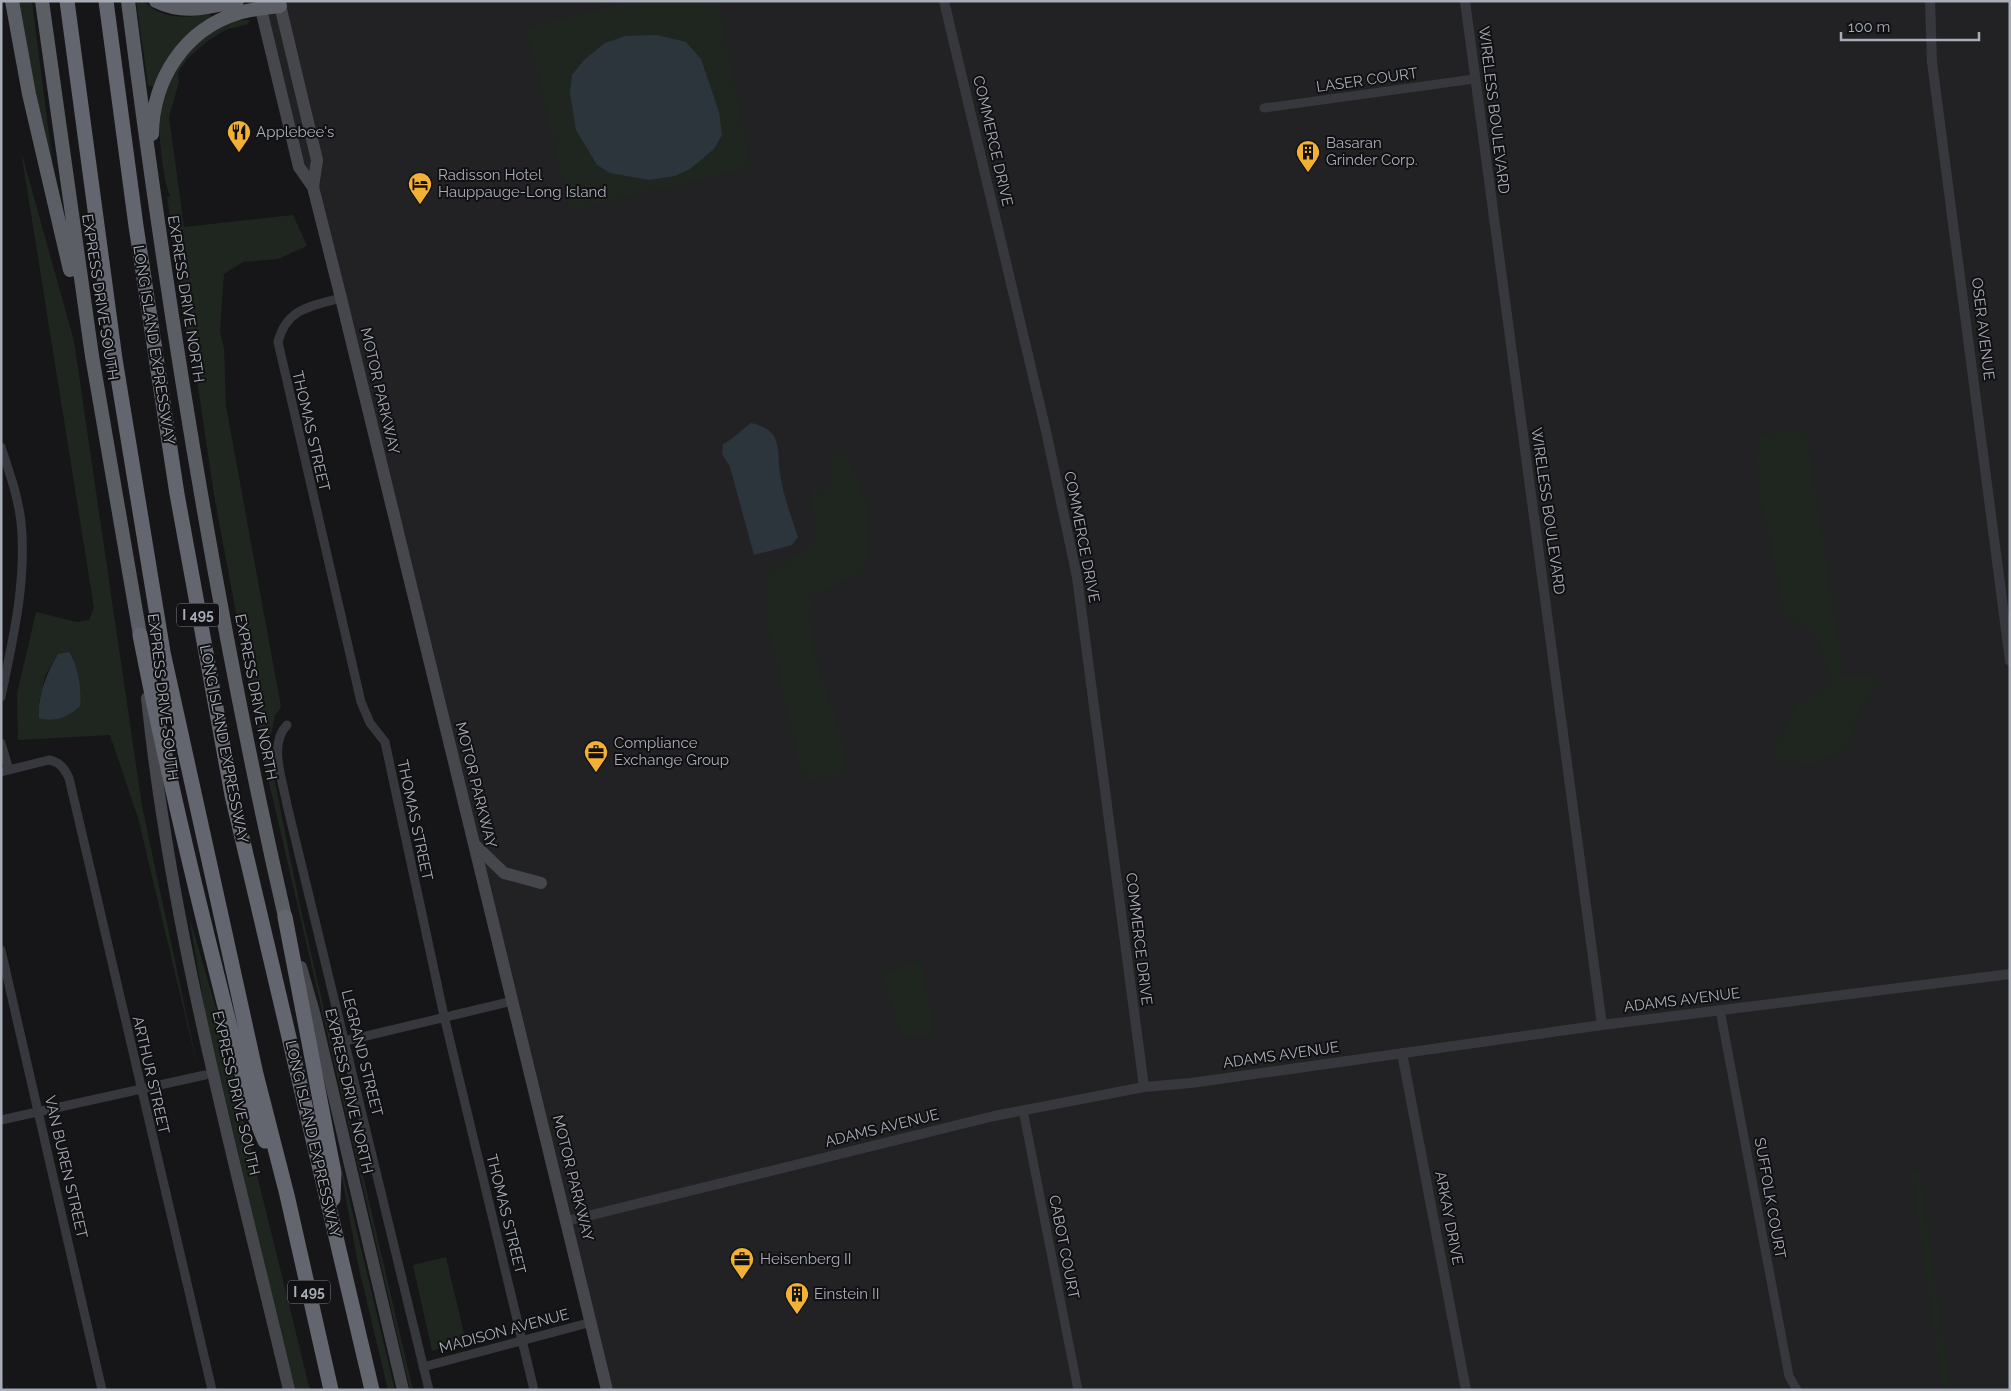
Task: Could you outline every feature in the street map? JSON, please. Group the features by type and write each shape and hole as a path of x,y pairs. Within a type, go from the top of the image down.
{"highway":[{"path":"12,1 35,120 92,356"},
{"name":"EXPRESS DRIVE SOUTH","path":"42,1 92,356 140,636"},
{"name":"I 495","path":"66,1 115,359 163,652 256,1074 287,1195 331,1390"},
{"name":"LONG ISLAND EXPRESSWAY","path":"106,1 136,226 177,494 232,795 372,1390"},
{"name":"EXPRESS DRIVE NORTH","path":"128,1 176,342 210,545 250,756 285,917"},
{"path":"156,1 175,9 189,10 237,1"},
{"path":"151,173 152,123 155,106 164,77 176,57 206,28 260,5 280,3"},
{"path":"140,636 176,811 248,1096 287,1195"},
{"path":"285,917 334,1172 333,1221"}],"main road":[{"name":"MOTOR PARKWAY","path":"280,3 317,160 313,187"},
{"name":"MOTOR PARKWAY","path":"260,5 299,167 313,187 341,298 608,1390"},
{"name":"EXPRESS DRIVE SOUTH","path":"140,636 156,773 190,962 289,1390"},
{"path":"474,844 504,873 540,883"},
{"name":"EXPRESS DRIVE NORTH","path":"285,917 315,1016 403,1390"}],"street":[{"name":"COMMERCE DRIVE","path":"944,1 1046,430 1077,577 1144,1087"},
{"name":"WIRELESS BOULEVARD","path":"1465,1 1602,1025"},
{"name":"OSER AVENUE","path":"1930,1 1932,64 2010,661"},
{"name":"LASER COURT","path":"1264,108 1474,78"},
{"name":"THOMAS STREET","path":"341,298 297,312 285,321 278,342 361,702 370,723 385,742 444,1016 534,1390"},
{"path":"1,447 16,497 23,547 18,608 2,691"},
{"name":"LEGRAND STREET","path":"287,725 280,732 277,743 287,805 429,1390"},
{"path":"1,743 5,771"},
{"name":"ARTHUR STREET","path":"5,771 49,760 56,761 63,767 68,778 212,1390"},
{"name":"VAN BUREN STREET","path":"1,950 102,1390"},
{"name":"ADAMS AVENUE","path":"567,1220 1023,1110 1144,1087 1191,1083 1602,1025 2010,974"},
{"path":"345,1041 513,1001"},
{"name":"SUFFOLK COURT","path":"1720,1010 1789,1376 1797,1390"},
{"name":"ARKAY DRIVE","path":"1402,1053 1466,1390"},
{"path":"1,1120 205,1075"},
{"name":"CABOT COURT","path":"1023,1110 1078,1390"},
{"name":"MADISON AVENUE","path":"423,1367 592,1322"}],"shaded area":[{"path":"18,1 32,1 55,182 53,183"},
{"path":"136,1 147,4 163,14 188,16 208,14 213,17 185,39 164,66 153,87 148,85"},
{"path":"260,1 2010,1 2010,1390 605,1390 313,187 284,107"},
{"path":"635,1 718,1 752,167 570,211 526,28"},
{"path":"239,20 250,20 248,24 225,30 208,41 189,57 178,72 179,82 169,117 184,227 293,215 307,246 278,259 243,262 224,274 220,332 224,348 226,406 281,707 275,716 268,748 300,906 413,1390 410,1390 262,752 214,495 193,353 190,353 167,197 170,196 162,159 161,113 165,93 173,74 184,57 199,42 217,30"},
{"path":"657,35 686,42 701,59 719,112 722,135 714,149 690,169 675,176 649,180 610,173 597,165 576,130 570,93 572,75 585,59 605,43 625,36"},
{"path":"21,151 74,341 142,806 198,1069 138,818 110,735 18,740 17,694 36,612 77,622 89,620 94,608","holes":["58,654 39,703 45,676"]},
{"path":"751,423 767,429 776,440 783,489 798,537 792,545 754,555 730,467 722,454 723,444"},
{"path":"1806,429 1841,655 1842,675 1885,678 1859,709 1848,749 1812,765 1772,758 1776,741 1796,706 1833,681 1815,635 1785,616 1757,484 1758,435"},
{"path":"847,455 868,504 870,549 862,572 812,597 810,614 814,647 840,733 847,773 803,782 768,627 767,571 787,562 816,540 811,490 830,488 831,456"},
{"path":"69,652 79,678 80,706 61,718 50,720 39,718 41,693 50,669 58,654"},
{"path":"189,916 216,1008 310,1390 294,1390 205,1012"},
{"path":"921,960 935,1036 901,1037 882,974"},
{"path":"336,1144 395,1390 388,1390 386,1382 358,1264"},
{"path":"1911,1169 1920,1170 1951,1390 1942,1390"},
{"path":"446,1257 466,1342 432,1351 413,1265"}],"place":[{"name":"Applebee's","path":"239,153"},
{"name":"Basaran Grinder Corp.","path":"1308,173"},
{"name":"Radisson Hotel Hauppauge-Long Island","path":"420,205"},
{"name":"Compliance Exchange Group","path":"596,773"},
{"name":"Heisenberg II","path":"742,1280"},
{"name":"Einstein II","path":"797,1315"}]}
